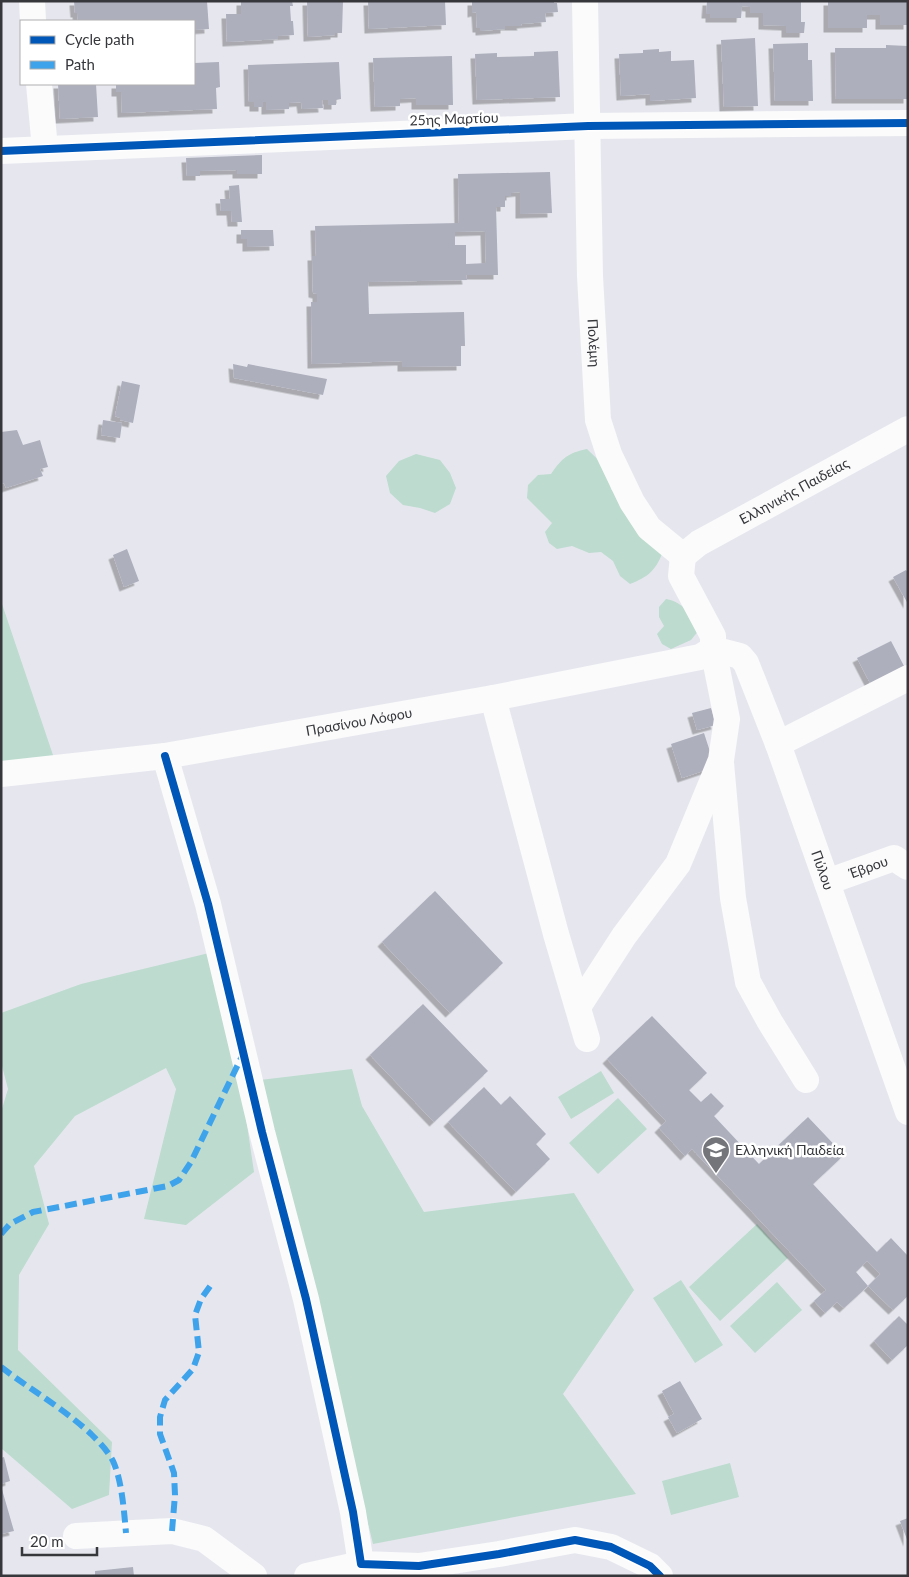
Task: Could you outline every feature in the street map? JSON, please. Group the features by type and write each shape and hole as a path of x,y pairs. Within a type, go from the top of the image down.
{"street":[{"path":"32,1 34,20"},
{"name":"Πολέμη","path":"585,1 590,276 598,420 609,454 632,502 649,528 683,556"},
{"path":"39,85 45,149"},
{"name":"25ης Μαρτίου","path":"1,151 588,126 908,123"},
{"name":"Ελληνικής Παιδείας","path":"683,556 699,543 908,429"},
{"path":"683,556 681,576 713,636 713,649 727,719 721,760 733,898 748,982 806,1080"},
{"name":"Πρασίνου Λόφου","path":"1,774 165,756 493,698 700,657 713,649"},
{"name":"Πύλου","path":"713,649 740,656 746,663 778,744 908,1112"},
{"path":"778,744 908,678"},
{"path":"493,698 556,934 587,1039"},
{"path":"165,756 208,904 262,1132 306,1299 353,1512 361,1564"},
{"path":"578,1008 624,936 678,864 721,760"},
{"name":"Έβρου","path":"827,882 894,858 908,867"},
{"path":"76,1536 172,1531 204,1539 254,1576"},
{"path":"306,1576 361,1564 419,1566 575,1540 611,1546 650,1566 660,1576"}],"green space":[{"path":"587,449 604,467 611,489 662,554 657,565 650,573 630,584 620,576 613,561 601,552 589,553 572,546 557,549 549,543 545,532 552,523 527,498 528,485 538,475 551,474 566,457"},
{"path":"416,454 440,460 450,473 456,488 450,504 435,513 403,505 390,493 386,476 399,461"},
{"path":"666,599 683,607 699,630 691,640 671,649 662,644 657,634 664,626 659,617 659,607"},
{"path":"1,601 55,761 1,768"},
{"path":"209,953 241,1084 254,1172 186,1225 144,1219 176,1089 166,1068 75,1116 34,1166 49,1224 19,1275 18,1350 112,1442 109,1495 72,1509 1,1448 1,1112 8,1089 1,1062 1,1013 81,984"},
{"path":"352,1069 362,1106 424,1212 574,1193 634,1290 563,1394 636,1494 373,1544 260,1080"},
{"path":"601,1071 614,1093 571,1119 558,1097"},
{"path":"618,1098 647,1129 598,1174 569,1143"},
{"path":"757,1224 788,1258 720,1321 689,1287"},
{"path":"681,1280 723,1345 695,1363 653,1298"},
{"path":"777,1282 802,1310 755,1353 730,1326"},
{"path":"730,1463 739,1497 671,1515 662,1481"}],"building":[{"path":"74,1 207,1 209,29 195,30 195,20 78,20 77,13 75,13"},
{"path":"241,1 292,1 293,6 290,6 294,35 278,36 278,39 227,42 226,14 241,14"},
{"path":"307,1 343,1 342,33 308,37"},
{"path":"368,1 445,1 446,25 369,29"},
{"path":"472,1 554,1 554,3 557,3 558,12 545,13 546,22 521,24 522,26 505,26 505,29 480,31 480,28 477,28 476,12 472,13"},
{"path":"707,1 801,1 801,22 805,22 804,33 786,33 786,26 763,25 763,13 750,13 750,7 742,6 741,18 710,18 710,14 706,14"},
{"path":"828,1 908,1 908,25 880,25 880,15 867,15 867,28 828,28"},
{"path":"755,38 758,106 724,107 721,40"},
{"path":"808,43 808,60 812,60 813,101 775,101 773,44"},
{"path":"886,45 908,46 908,99 836,99 835,48 886,48"},
{"path":"659,49 659,52 671,51 671,61 694,60 696,98 650,101 650,94 621,96 619,54 643,53 643,50"},
{"path":"558,51 560,97 477,100 475,54 497,53 497,57 534,56 534,52"},
{"path":"452,56 453,105 416,105 416,98 400,99 400,106 375,107 373,58"},
{"path":"219,62 220,87 216,88 217,109 122,113 121,92 116,92 116,85 195,85 195,63"},
{"path":"339,62 341,99 336,100 336,105 328,105 328,100 322,100 323,108 302,109 301,102 289,103 289,109 266,110 266,102 263,102 263,107 254,107 254,102 249,102 248,65"},
{"path":"58,85 96,85 98,117 60,119"},
{"path":"262,155 262,174 237,174 237,170 200,171 200,176 187,176 186,158"},
{"path":"550,172 552,213 520,214 520,192 511,193 511,196 505,196 505,207 496,207 498,275 466,275 467,280 368,282 369,314 464,312 465,346 461,346 461,366 402,367 402,361 312,364 311,302 317,302 317,294 313,293 312,256 316,256 315,226 459,223 458,174","holes":["485,231 486,263 466,264 466,245 455,245 455,232"]},
{"path":"239,185 242,222 232,222 231,211 221,211 220,199 230,199 229,186"},
{"path":"241,230 273,230 274,246 247,247 247,239 241,239"},
{"path":"233,364 247,367 248,364 327,379 323,395 234,378"},
{"path":"122,381 140,385 133,423 120,420 120,418 115,416"},
{"path":"103,420 122,423 120,438 101,435"},
{"path":"17,430 23,445 40,440 48,467 40,469 43,476 6,488 4,483 1,484 1,432"},
{"path":"127,549 139,581 124,587 113,555"},
{"path":"906,570 908,573 908,604 893,577"},
{"path":"891,641 904,666 870,683 857,658"},
{"path":"711,708 716,725 697,730 692,713"},
{"path":"704,733 715,767 682,778 671,744"},
{"path":"435,891 503,963 450,1013 382,942"},
{"path":"423,1004 488,1071 434,1122 370,1055"},
{"path":"652,1016 707,1073 689,1090 701,1102 711,1093 724,1106 714,1116 759,1164 808,1117 844,1155 813,1184 877,1252 891,1238 908,1256 908,1296 893,1310 868,1286 844,1308 837,1302 825,1313 814,1301 826,1290 692,1149 685,1156 659,1128 666,1121 607,1059","holes":["867,1261 880,1274 868,1286 856,1272"]},
{"path":"484,1087 501,1105 510,1096 546,1134 536,1144 550,1159 516,1192 448,1122"},
{"path":"899,1316 908,1325 908,1345 892,1360 874,1341"},
{"path":"680,1381 702,1419 677,1433 668,1417 674,1414 662,1391"},
{"path":"4,1457 10,1481 1,1484 1,1458"},
{"path":"1,1486 14,1531 1,1534"},
{"path":"908,1518 908,1542 900,1521"},
{"path":"133,1567 134,1576 95,1576 95,1571"}],"marked path":[{"path":"1,1234 10,1224 33,1212 168,1186 179,1180 191,1162 243,1054"},
{"path":"172,1531 175,1495 174,1473 160,1434 160,1417 165,1400 193,1369 199,1352 195,1315 201,1299 211,1285"},
{"path":"1,1367 69,1416 91,1434 106,1450 113,1461 119,1478 126,1533"}],"cycle path":[{"path":"1,151 588,126 908,123"},
{"path":"165,756 208,904 262,1132 306,1299 353,1512 361,1564 419,1566 575,1540 611,1547 650,1566 660,1576"}],"place":[{"name":"Ελληνική Παιδεία","path":"716,1174"}]}
